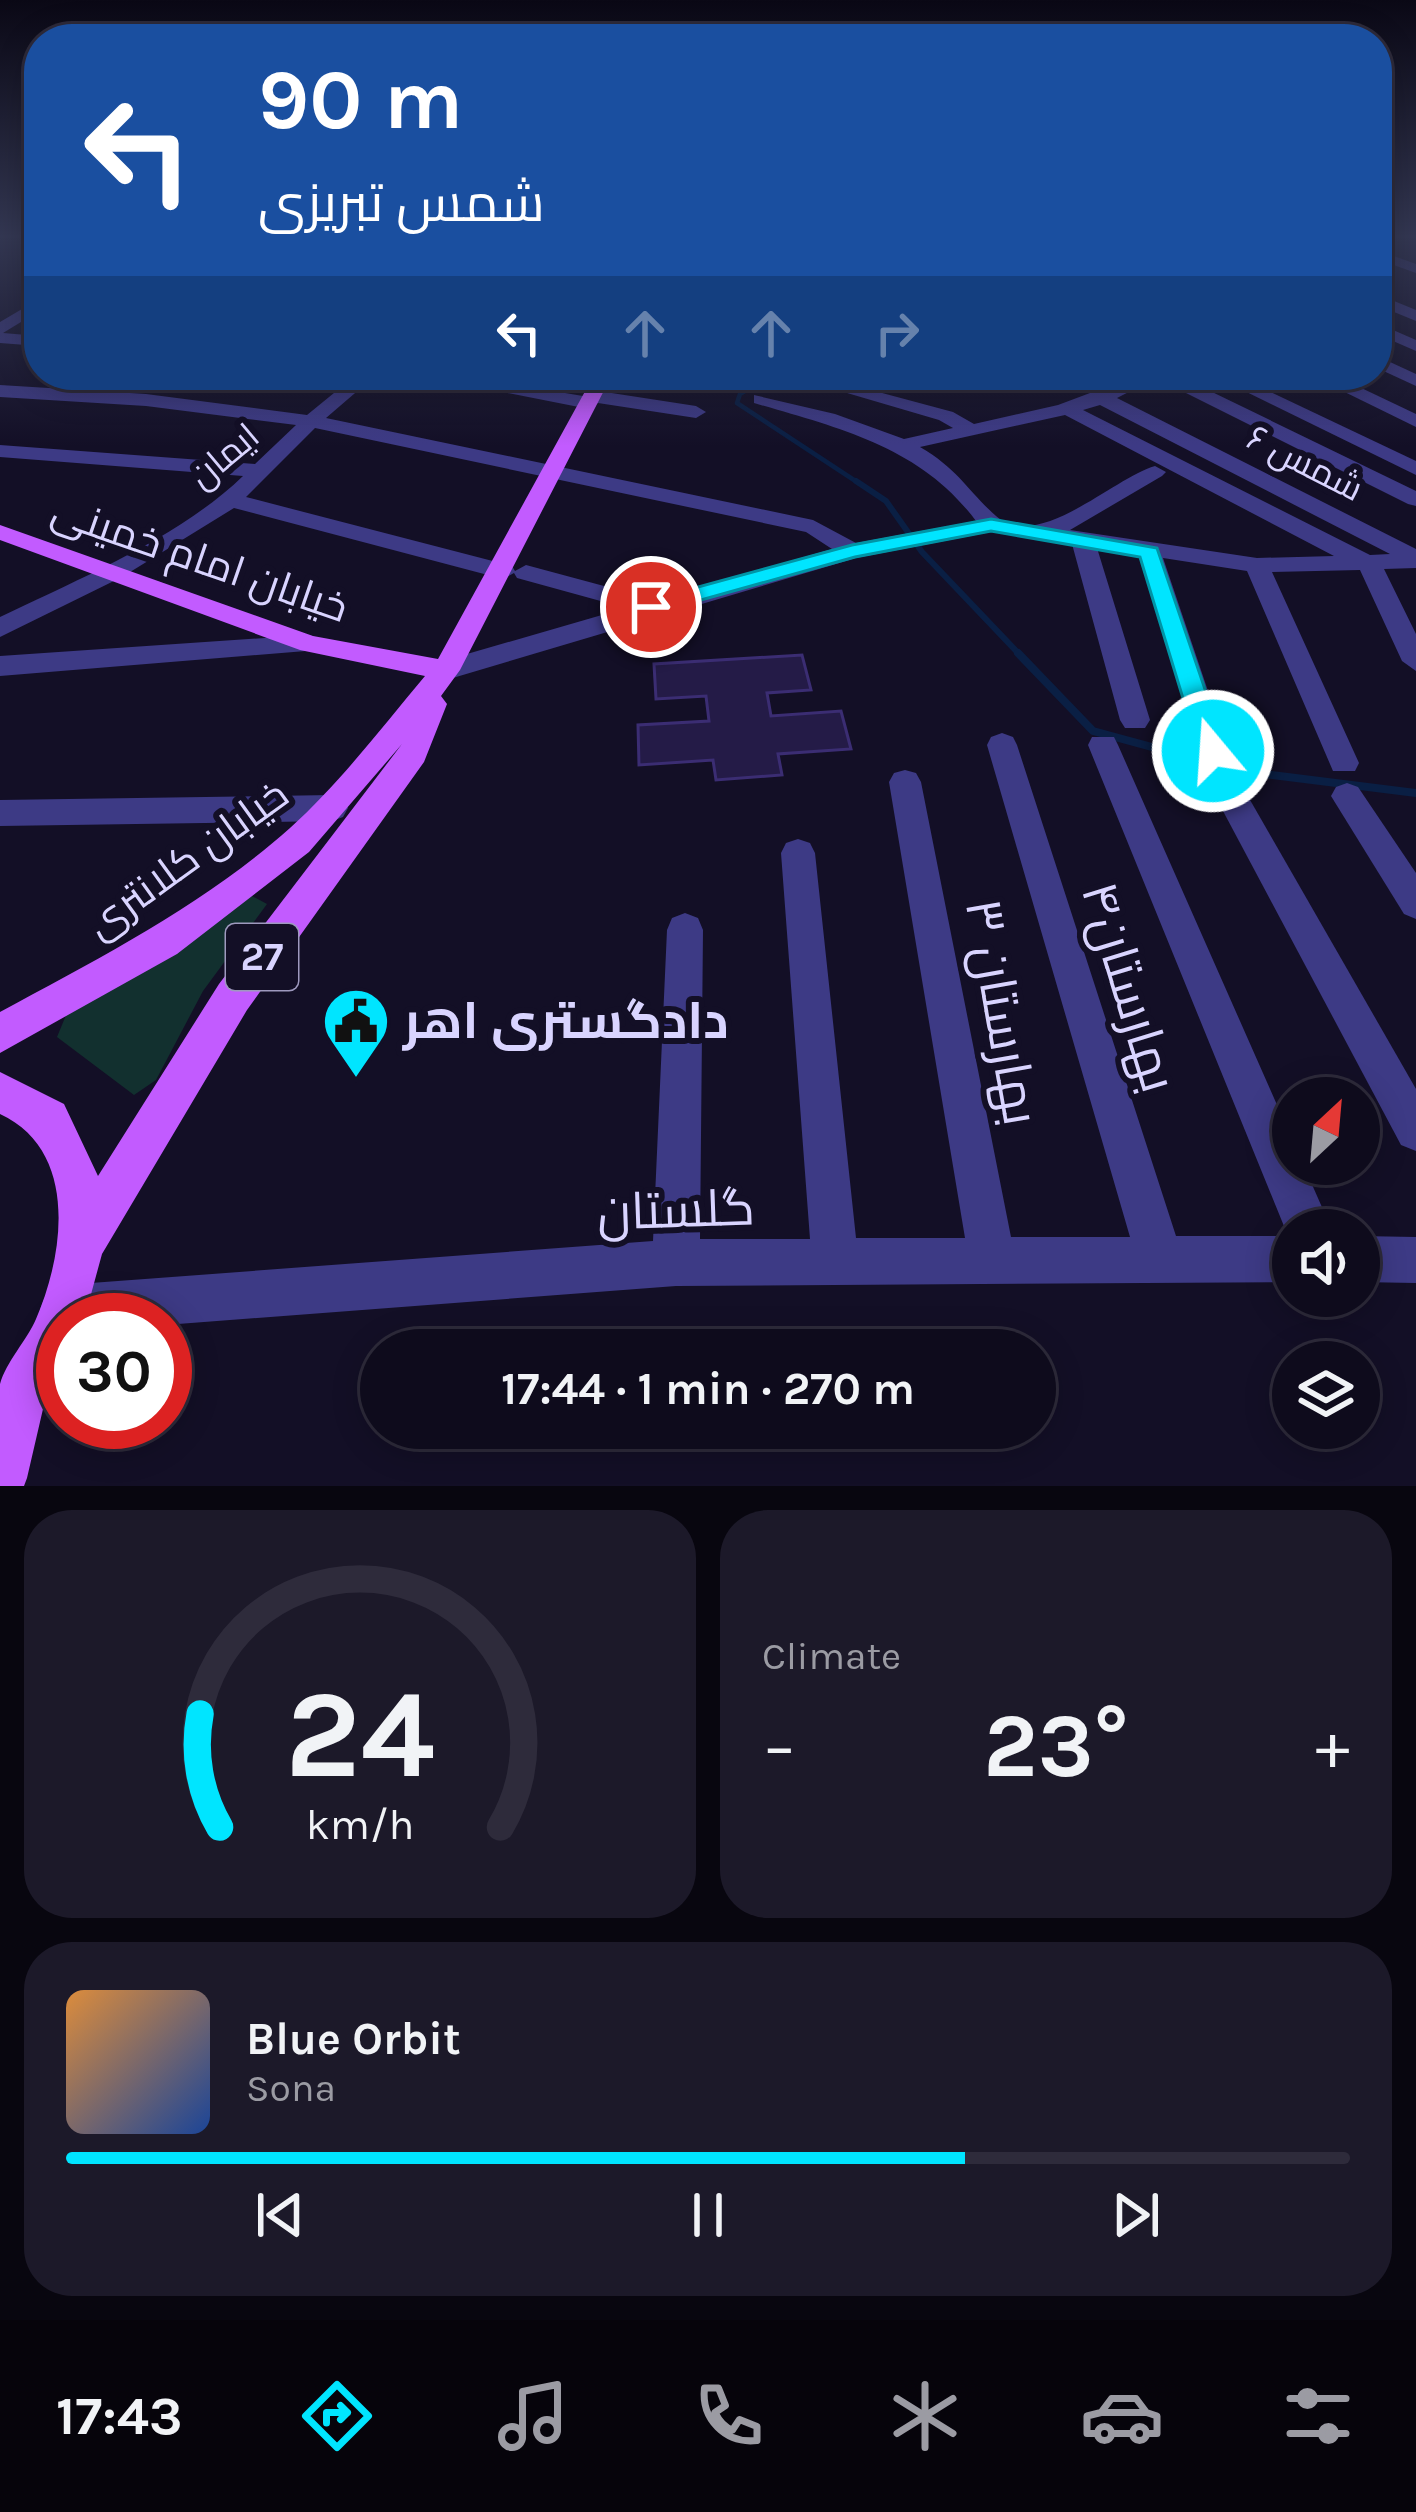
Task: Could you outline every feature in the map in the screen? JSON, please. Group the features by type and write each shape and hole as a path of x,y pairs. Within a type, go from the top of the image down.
{"main road":[{"name":"خیابان کلانتری","path":"0,1033 164,942 297,842 332,808 446,670 514,572 550,474 595,391"},
{"name":"خیابان امام خمینی","path":"4,537 309,644 446,670"},
{"name":"خیابان کلانتری","path":"80,1247 233,998 413,754 446,670"},
{"path":"0,1093 51,1120 79,1172 80,1247 68,1293"},
{"path":"0,1478 9,1415 36,1363"}],"street":[{"path":"0,334 24,316"},
{"name":"ایمان","path":"0,628 113,572 231,500 349,390"},
{"path":"779,390 760,399 908,444 970,492 991,525"},
{"path":"856,390 946,416 970,430"},
{"path":"1120,390 1125,391"},
{"path":"1194,390 1416,499"},
{"path":"1252,390 1416,469"},
{"path":"1351,390 1416,421"},
{"path":"0,391 146,400 311,421 813,526 852,551"},
{"path":"595,391 696,412"},
{"path":"908,444 1067,409 1098,395 1125,391"},
{"name":"شمس ۶","path":"1098,395 1416,560"},
{"path":"1067,409 1369,564 1416,662"},
{"path":"0,451 264,471"},
{"path":"1048,533 1155,472"},
{"path":"231,500 651,607"},
{"path":"446,670 852,551 991,525 1257,565 1416,560"},
{"path":"1083,540 1135,720"},
{"path":"1149,552 1218,766 1416,1130"},
{"path":"1257,565 1346,780 1416,903"},
{"path":"0,666 309,644"},
{"path":"1103,745 1300,1209"},
{"name":"بهارستان۴","path":"1002,746 1160,1259"},
{"name":"بهارستان ۳","path":"905,782 992,1261"},
{"path":"0,813 332,808"},
{"path":"798,853 835,1262"},
{"path":"676,1263 685,930"},
{"name":"گلستان","path":"192,1299 676,1263 1272,1258"},
{"path":"1380,1259 1416,1260"}],"green space":[{"path":"250,895 267,904 203,991 156,1080 134,1095 57,1037 69,1008"}],"building":[{"path":"802,655 811,690 767,693 771,716 841,711 851,749 778,754 782,775 716,780 713,760 639,765 638,725 709,721 706,696 656,699 654,664"}],"waterway":[{"path":"747,390 737,403 860,484"},
{"path":"856,481 886,501 922,552 1021,656"},
{"path":"1018,653 1093,731 1240,771 1416,793"}],"place":[{"name":"دادگستری اهر","path":"356,1080"}],"route":[{"path":"651,607 852,551 991,525 1149,552 1213,751"}]}
